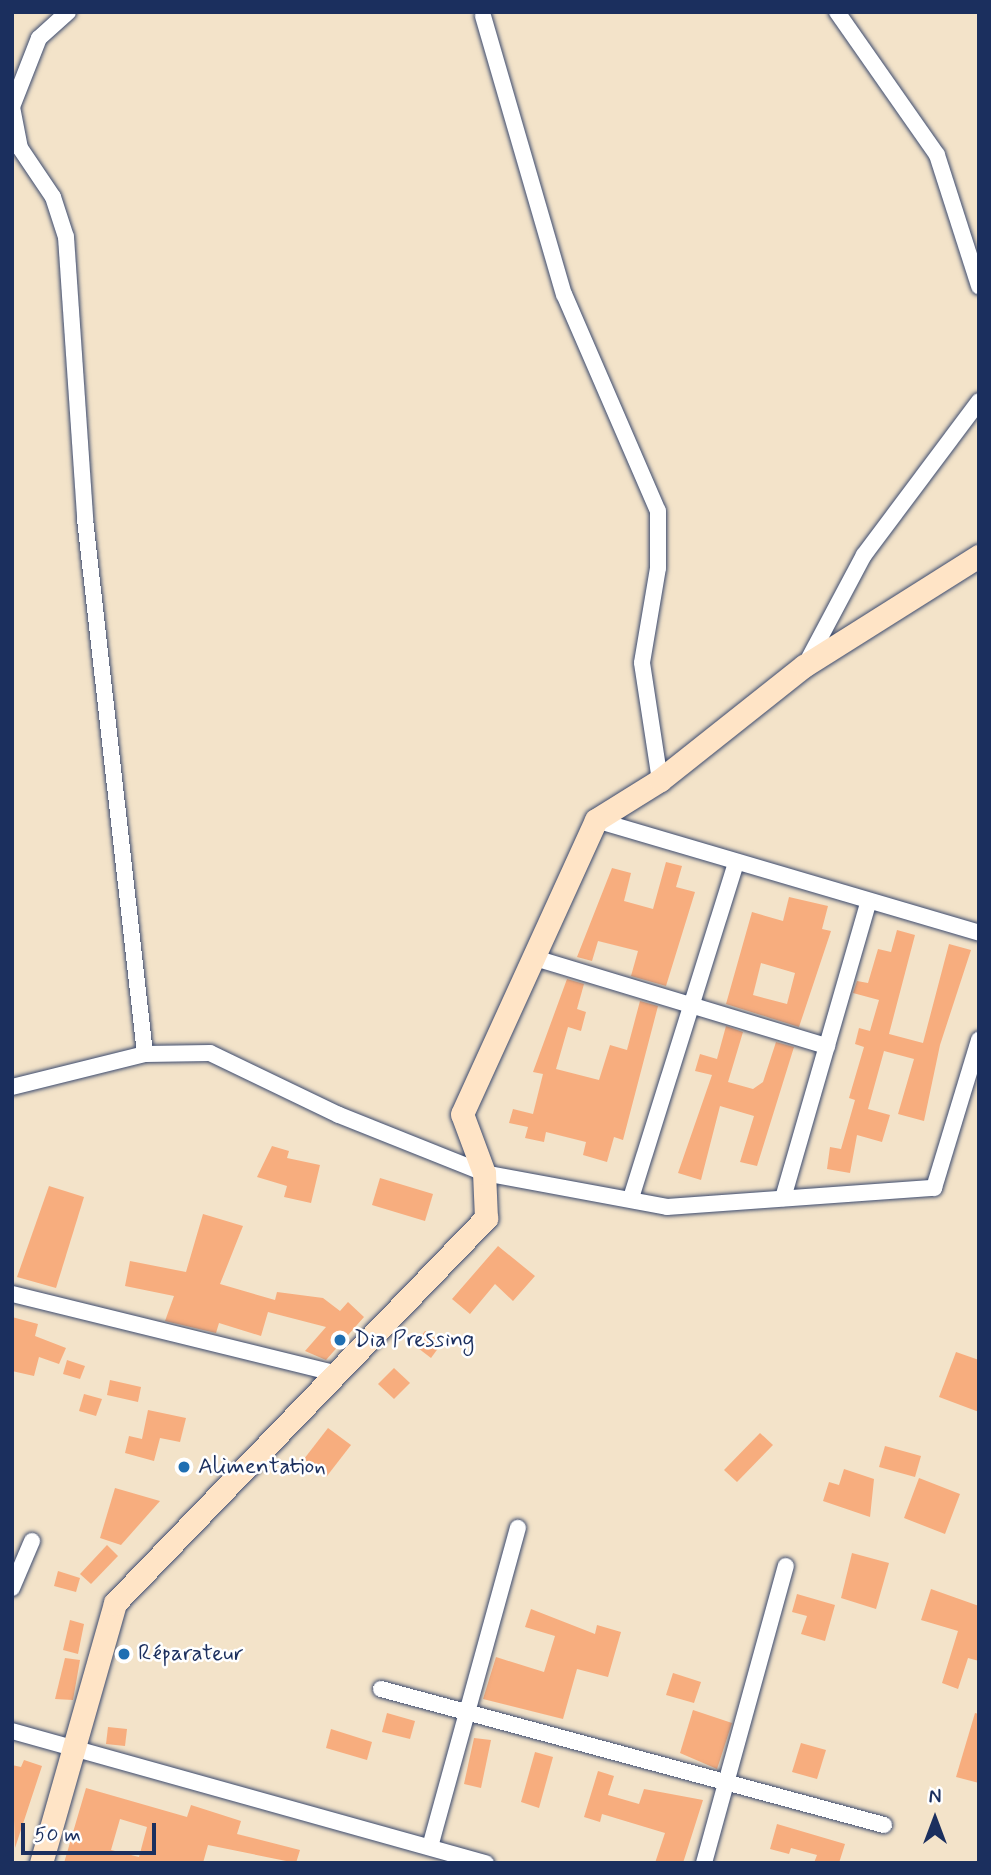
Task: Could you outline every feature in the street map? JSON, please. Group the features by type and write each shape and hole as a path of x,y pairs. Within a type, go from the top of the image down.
{"street":[{"path":"68,12 39,38 12,107 20,148 53,197 66,237 85,519 145,1054"},
{"path":"837,12 937,155 979,286"},
{"path":"483,16 564,294 658,511 658,568 642,663 660,780"},
{"path":"804,666 864,555 979,401"},
{"path":"41,1863 115,1603 486,1218 484,1173 462,1114 538,959 596,820 660,780 804,666 979,556"},
{"path":"596,820 979,933"},
{"path":"631,1198 736,862"},
{"path":"783,1198 869,901"},
{"path":"538,959 827,1046"},
{"path":"12,1087 145,1054 210,1053 339,1115 484,1173 631,1198 667,1207 934,1188 979,1040"},
{"path":"12,1294 334,1373"},
{"path":"429,1847 518,1528"},
{"path":"12,1588 32,1541"},
{"path":"704,1863 786,1566"},
{"path":"381,1689 884,1825"},
{"path":"12,1731 75,1745 486,1863"}],"building":[{"path":"666,862 682,866 676,887 695,892 666,986 631,976 638,951 598,941 592,961 577,957 612,868 631,873 624,901 653,909"},
{"path":"789,897 828,906 822,929 831,931 799,1027 726,1004 752,912 783,921","holes":["761,963 795,973 787,1004 753,995"]},
{"path":"897,930 915,935 889,1034 923,1043 949,944 971,950 940,1045 924,1121 898,1114 914,1059 884,1051 868,1109 890,1115 882,1142 857,1135 850,1173 827,1169 830,1147 841,1149 855,1100 849,1098 864,1047 855,1044 859,1028 870,1031 879,1000 853,993 857,981 868,983 878,949 891,952"},
{"path":"567,979 584,984 577,1009 586,1012 581,1031 568,1027 556,1069 599,1080 610,1045 627,1050 640,1001 658,1006 623,1140 614,1137 607,1162 583,1155 586,1142 546,1132 544,1142 525,1138 528,1127 509,1123 513,1109 533,1114 543,1074 533,1072"},
{"path":"726,1026 743,1032 728,1082 753,1089 763,1082 776,1042 794,1047 757,1166 740,1162 754,1116 720,1106 701,1180 678,1173 712,1075 695,1071 700,1054 717,1059"},
{"path":"272,1146 289,1151 287,1158 320,1165 311,1203 284,1197 287,1186 257,1177"},
{"path":"380,1178 433,1194 425,1221 372,1205"},
{"path":"49,1186 84,1197 56,1288 17,1277"},
{"path":"203,1214 243,1226 220,1284 275,1300 277,1292 323,1298 340,1311 348,1302 364,1317 326,1360 305,1351 326,1327 268,1312 261,1336 219,1323 216,1333 165,1321 174,1296 125,1286 130,1261 186,1272"},
{"path":"498,1246 535,1276 513,1301 495,1284 470,1314 452,1299"},
{"path":"12,1317 38,1324 35,1336 66,1348 59,1364 39,1357 34,1376 12,1371"},
{"path":"425,1331 442,1343 431,1358 414,1345"},
{"path":"956,1352 979,1360 979,1412 939,1397"},
{"path":"67,1360 85,1366 80,1379 63,1374"},
{"path":"394,1368 410,1383 394,1399 378,1384"},
{"path":"110,1380 141,1387 138,1402 107,1395"},
{"path":"84,1394 102,1399 96,1416 79,1411"},
{"path":"148,1410 186,1418 180,1442 160,1438 154,1461 125,1453 129,1436 142,1439"},
{"path":"328,1428 351,1445 327,1476 304,1459"},
{"path":"760,1433 773,1445 737,1482 724,1470"},
{"path":"885,1446 921,1456 915,1477 879,1467"},
{"path":"844,1469 874,1479 870,1517 823,1501 829,1482 839,1485"},
{"path":"919,1478 960,1494 945,1534 904,1518"},
{"path":"115,1488 160,1501 121,1545 100,1538"},
{"path":"107,1545 118,1556 91,1584 80,1574"},
{"path":"852,1553 889,1563 876,1609 841,1598"},
{"path":"58,1571 80,1578 76,1592 54,1586"},
{"path":"931,1589 979,1606 979,1661 968,1658 958,1689 942,1683 958,1631 921,1620"},
{"path":"797,1594 835,1605 825,1641 801,1634 807,1616 792,1612"},
{"path":"531,1609 595,1634 597,1625 621,1632 608,1677 577,1669 563,1719 483,1699 496,1657 544,1672 555,1636 525,1627"},
{"path":"70,1620 84,1624 78,1654 63,1650"},
{"path":"65,1658 80,1660 73,1700 55,1699"},
{"path":"673,1673 701,1682 694,1703 666,1695"},
{"path":"693,1710 732,1723 717,1769 680,1753"},
{"path":"387,1713 415,1721 410,1739 382,1732"},
{"path":"975,1713 979,1714 979,1783 956,1777"},
{"path":"108,1727 127,1729 125,1746 106,1744"},
{"path":"331,1729 372,1742 367,1760 326,1748"},
{"path":"474,1738 491,1740 481,1788 464,1784"},
{"path":"801,1743 826,1750 817,1779 792,1772"},
{"path":"535,1752 553,1757 539,1808 521,1802"},
{"path":"24,1760 42,1766 15,1848 12,1765 21,1767"},
{"path":"598,1771 614,1776 608,1795 639,1804 644,1789 703,1800 683,1863 655,1863 665,1833 602,1814 600,1822 584,1817"},
{"path":"86,1788 187,1817 191,1805 241,1821 237,1834 300,1850 296,1863 208,1845 203,1863 64,1863","holes":["120,1819 147,1827 139,1857 111,1850"]},
{"path":"777,1824 845,1844 839,1863 814,1863 817,1855 791,1848 789,1854 770,1849"}],"place":[{"name":"Dia Pressing","path":"340,1340"},
{"name":"Alimentation","path":"184,1467"},
{"name":"Réparateur","path":"124,1654"}]}
